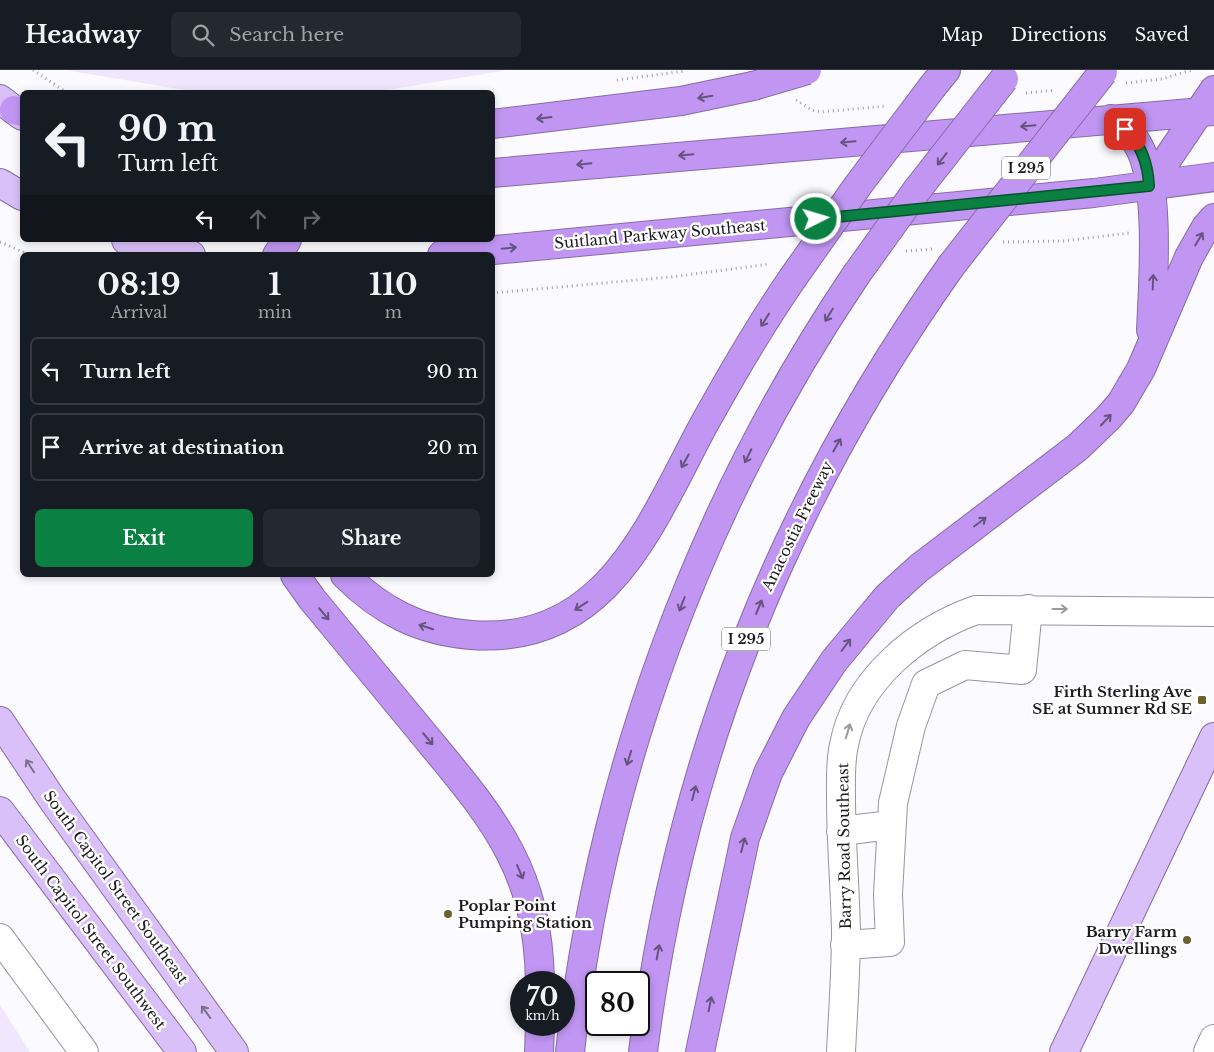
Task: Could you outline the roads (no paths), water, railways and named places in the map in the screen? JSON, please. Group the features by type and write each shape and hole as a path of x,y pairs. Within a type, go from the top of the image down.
{"highway":[{"path":"495,124 681,100 753,86 807,70"},
{"name":"Anacostia Freeway","path":"643,1052 660,940 685,826 710,741 754,616 790,535 831,456 875,379 951,266 1103,71"},
{"path":"570,1052 594,901 625,769 668,640 701,556 760,434 831,312 917,190 1008,74"},
{"path":"347,577 373,601 396,615 432,630 454,634 503,634 526,630 562,618 585,604 618,574 631,556 732,376 792,279 859,184 939,78"},
{"path":"495,173 1111,118 1209,104"},
{"path":"1149,186 1209,104"},
{"path":"1111,118 1133,137 1139,146 1146,164 1154,249 1151,348"},
{"name":"Suitland Parkway Southeast","path":"472,252 1094,193 1214,177"},
{"path":"700,1052 745,838 772,766 796,718 817,685 870,615 903,582 1095,432 1121,402 1151,348 1189,258 1206,227 1214,218"},
{"path":"296,577 312,599 467,787 508,844 523,880 534,914 540,971"},
{"path":"540,1036 540,1052"}],"main road":[{"path":"0,183 20,195"},
{"path":"135,242 178,252"},
{"name":"South Capitol Street Southeast","path":"0,721 52,799 234,1052"},
{"path":"1064,1052 1214,737"},
{"name":"South Capitol Street Southwest","path":"0,811 182,1052"}],"street":[{"path":"845,945 890,942 888,894 893,803 910,726 926,684 965,665 1022,670 1028,609"},
{"name":"Barry Road Southeast","path":"842,1052 845,945 841,766 844,743 855,712 879,675 909,647 960,616 976,610 1214,612"},
{"path":"841,831 891,825"},
{"path":"0,938 84,1052"},
{"path":"1208,1052 1214,1039"}],"place":[{"name":"Firth Sterling Ave SE at Sumner Rd SE","path":"1202,700"},
{"name":"Poplar Point Pumping Station","path":"448,914"},
{"name":"Barry Farm Dwellings","path":"1187,940"}]}
